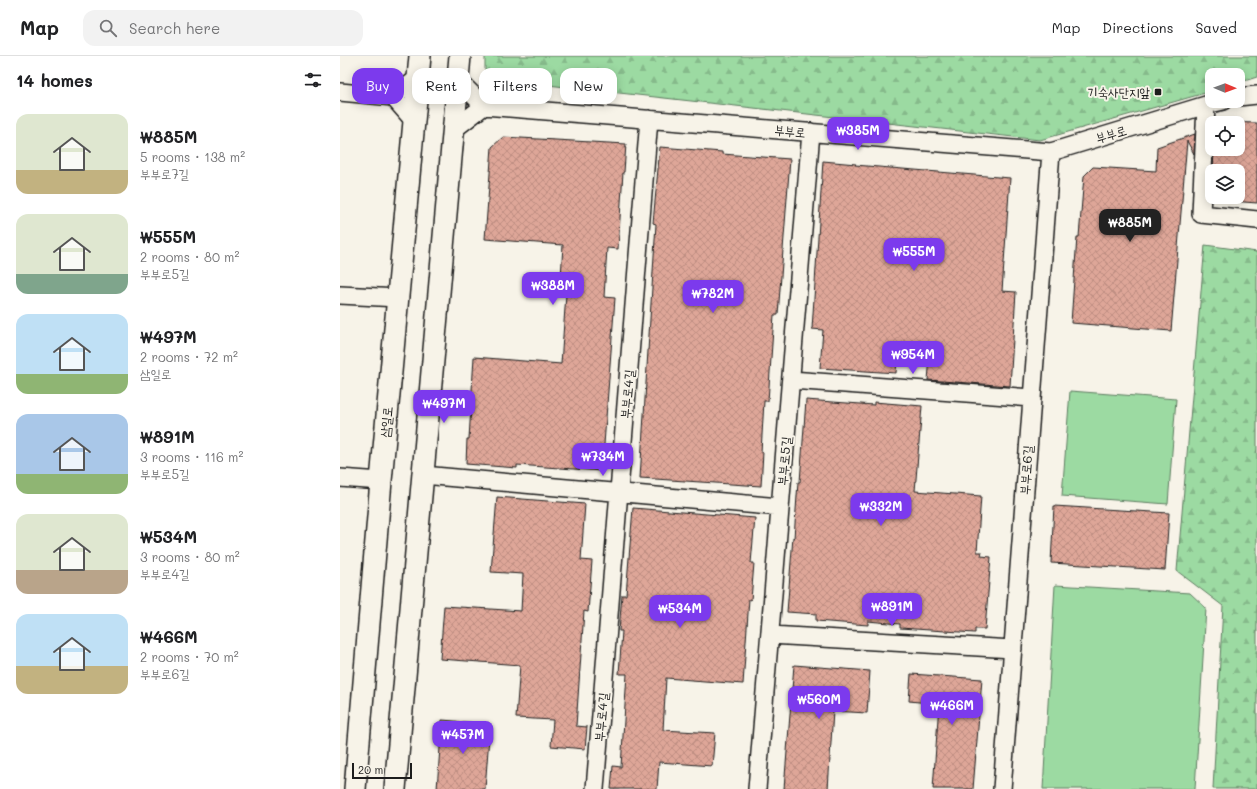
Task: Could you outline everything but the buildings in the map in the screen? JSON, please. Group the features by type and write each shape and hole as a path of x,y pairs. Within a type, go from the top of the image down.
{"street":[{"name":"삼일로","path":"419,68 420,56"},
{"path":"458,68 460,56"},
{"path":"404,89 412,83"},
{"path":"340,92 352,93"},
{"path":"453,130 484,106 471,93"},
{"path":"1245,97 1257,95"},
{"path":"399,104 413,120"},
{"name":"삼일로","path":"355,789 415,104"},
{"path":"395,789 455,104"},
{"name":"부부로","path":"484,106 1051,152 1205,106"},
{"path":"1214,108 1201,214 1257,220"},
{"name":"부부로4길","path":"595,789 649,119"},
{"name":"부부로5길","path":"757,789 811,132"},
{"name":"부부로6길","path":"1002,789 1051,152"},
{"path":"340,294 398,298"},
{"path":"791,380 1032,398"},
{"path":"423,475 780,507"},
{"path":"340,478 381,481"},
{"path":"770,634 1013,648"}],"green space":[{"path":"485,56 1257,56 1257,77 1245,81 1245,68 1205,68 1205,93 1040,140 617,93 617,68 560,68 560,86 552,85 552,68 485,68"},
{"path":"1205,245 1257,252 1257,789 1213,789 1223,606 1177,571"},
{"path":"1070,391 1176,399 1168,504 1062,496"},
{"path":"1055,585 1190,593 1206,608 1195,789 1043,789"}],"place":[{"name":"기숙사단지앞","path":"1158,92"}]}
